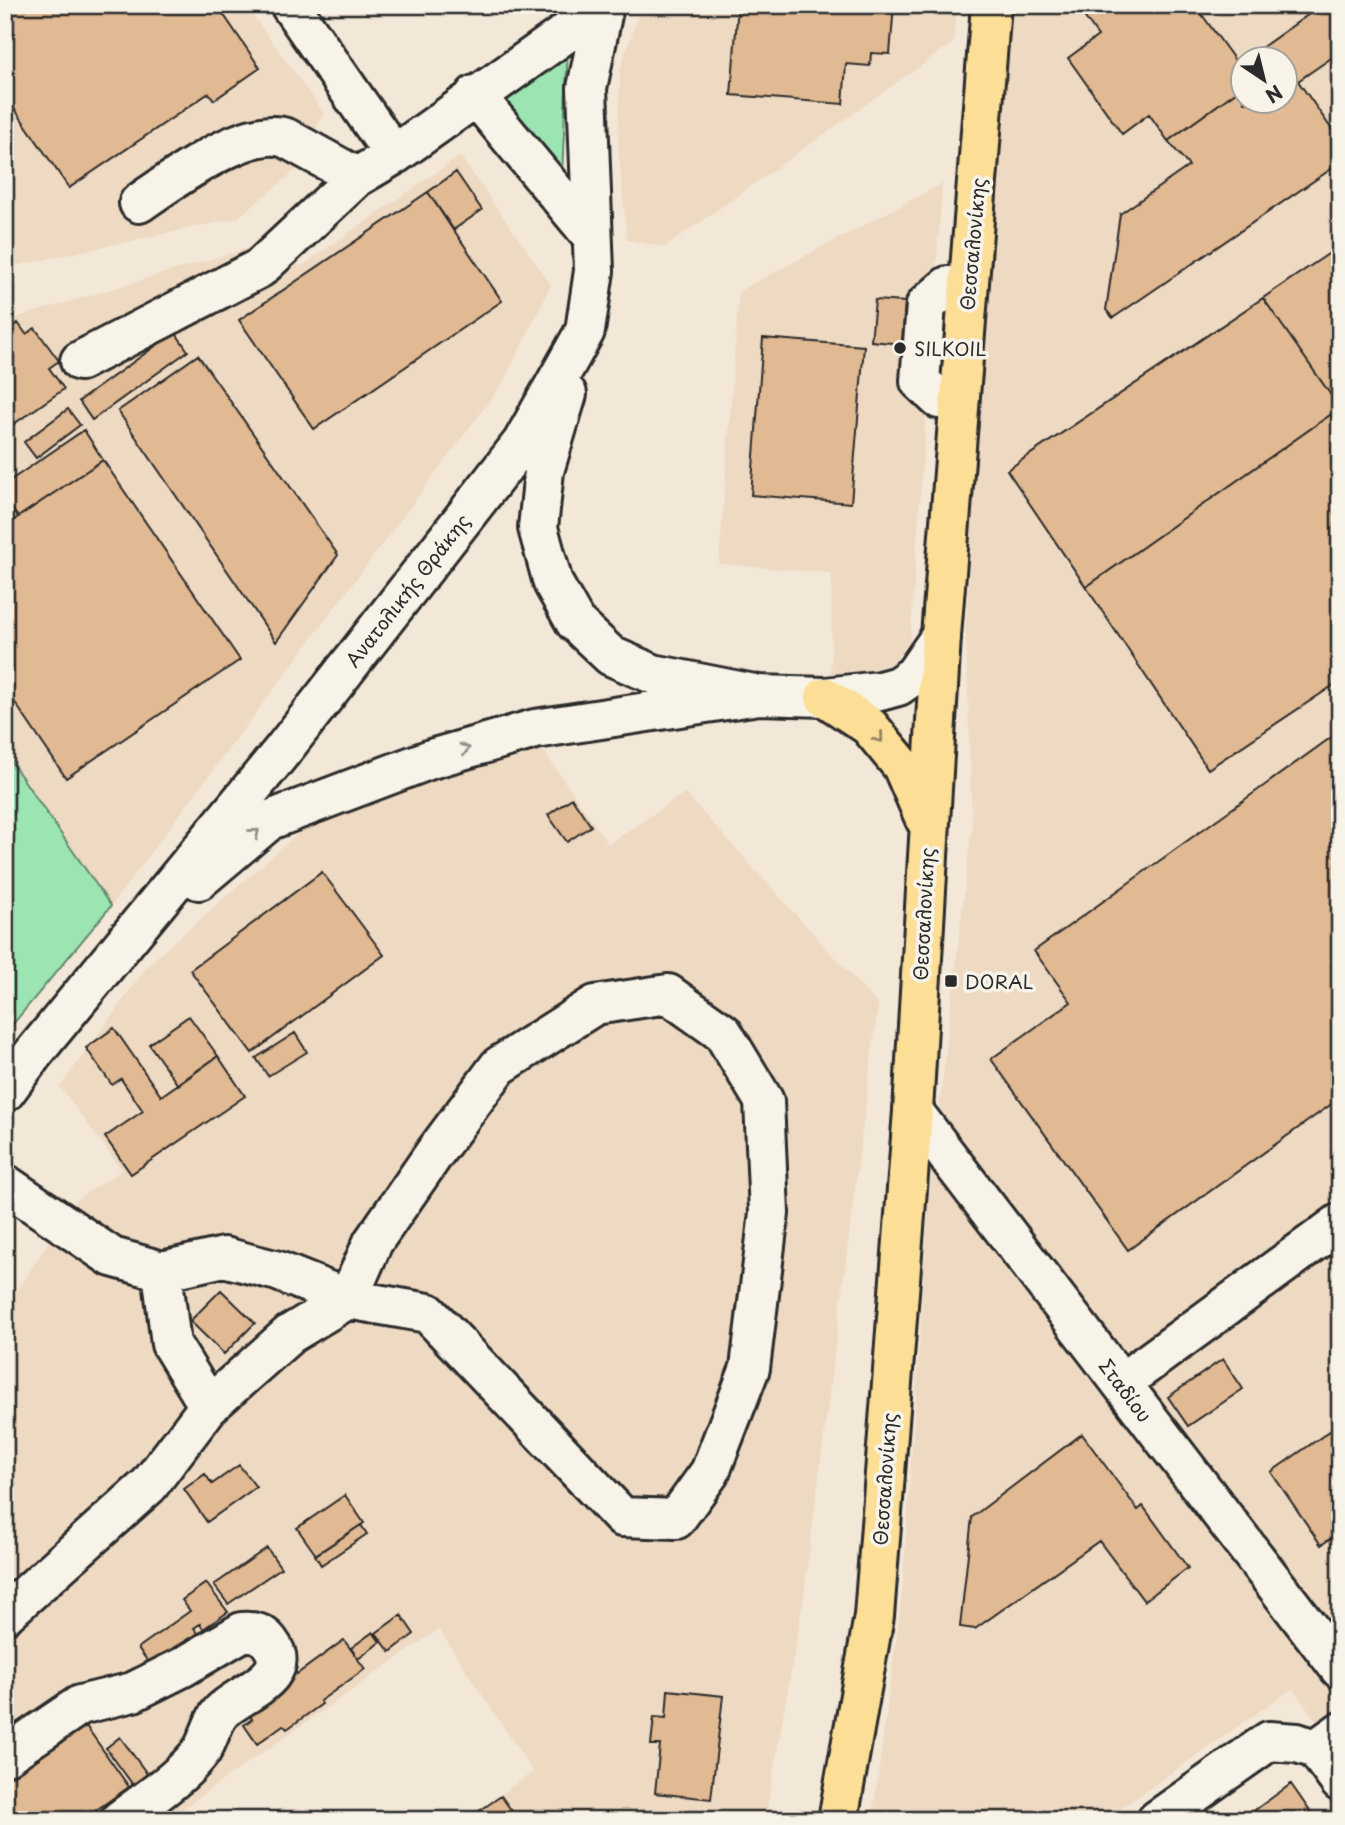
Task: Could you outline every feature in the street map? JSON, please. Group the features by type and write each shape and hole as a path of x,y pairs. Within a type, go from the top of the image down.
{"main road":[{"name":"Θεσσαλονίκης","path":"838,1820 874,1616 912,1111 941,636 991,5"},
{"path":"825,698 869,726 902,766 928,826"}],"street":[{"path":"290,5 394,155"},
{"path":"80,361 260,268 357,177 394,155 604,6"},
{"name":"Ανατολικής Θράκης","path":"5,1092 33,1054 283,750 522,443 585,331 594,271 587,88 604,6"},
{"path":"475,95 591,235"},
{"path":"139,204 201,160 242,143 275,136 286,138 357,177"},
{"path":"939,399 920,381 926,305 948,286"},
{"path":"585,331 544,471 538,528 553,583 575,622 611,656 653,674 759,695 825,698 898,686 914,675 941,636"},
{"path":"33,1054 194,884 270,820 431,759 535,729 759,695"},
{"path":"5,1184 112,1257 162,1271 224,1257 278,1271 348,1299 428,1313 622,1517 676,1519 710,1472 750,1368 769,1213 764,1101 723,1033 668,993 595,1005 499,1066 373,1242 348,1299 290,1334 209,1406 149,1485 5,1614"},
{"name":"Σταδίου","path":"912,1111 1340,1669"},
{"path":"1121,1383 1340,1223"},
{"path":"162,1271 171,1344 209,1406"},
{"path":"5,1756 80,1705 133,1692 183,1667 242,1632 258,1633 266,1638 275,1652 276,1661 270,1677 221,1712 201,1752 165,1786 120,1820"},
{"path":"1157,1820 1269,1741 1297,1743 1328,1740 1340,1782"}],"shaded area":[{"path":"5,5 245,5 324,113 296,170 237,218 5,268"},
{"path":"642,5 957,5 954,42 665,247 627,240 618,146 620,69"},
{"path":"1011,5 1340,5 1340,1755 1293,1688 1104,1820 872,1820 902,1596 929,1198 972,826 966,626 981,380"},
{"path":"460,156 551,285 503,383 111,906 5,753 5,321 282,238 300,267"},
{"path":"942,184 910,641 894,662 864,675 831,675 832,573 719,564 739,291"},
{"path":"537,742 608,844 685,793 878,1005 803,1602 765,1820 465,1820 533,1772 439,1629 166,1820 5,1820 5,1310 75,1201 122,1170 60,1087 149,964 318,816"}],"green space":[{"path":"568,46 562,175 505,98"},
{"path":"5,753 111,906 8,1030 5,1027"}],"building":[{"path":"5,5 217,5 260,68 214,100 209,93 69,188 5,95"},
{"path":"738,5 894,5 890,54 871,53 870,66 846,64 843,104 731,95"},
{"path":"1076,5 1195,5 1230,54 1230,96 1168,141 1149,114 1122,134 1068,58 1098,36"},
{"path":"1322,5 1340,5 1340,52 1300,80 1300,46 1264,46"},
{"path":"1300,84 1340,141 1340,163 1113,318 1106,310 1120,214 1189,166 1168,141 1230,96 1230,116 1300,116"},
{"path":"456,172 482,210 453,230 428,192"},
{"path":"428,192 502,301 314,429 239,320"},
{"path":"1340,246 1340,408 1263,298"},
{"path":"1263,298 1340,408 1086,587 1007,470"},
{"path":"875,300 905,302 902,344 871,341"},
{"path":"18,323 26,334 35,328 59,361 49,368 64,389 5,430 5,332"},
{"path":"175,332 188,351 92,420 79,401"},
{"path":"763,338 864,346 851,503 751,495"},
{"path":"198,355 338,555 276,642 118,411"},
{"path":"1340,408 1340,681 1208,769 1086,587"},
{"path":"68,409 80,425 36,458 24,442"},
{"path":"84,430 103,460 18,517 5,499 5,484"},
{"path":"103,460 240,660 66,778 5,688 5,526"},
{"path":"1340,731 1340,1098 1128,1250 991,1059 1071,1002 1034,951"},
{"path":"572,798 591,826 567,842 548,815"},
{"path":"322,872 384,955 252,1053 190,970"},
{"path":"189,1016 218,1056 178,1085 149,1044"},
{"path":"114,1028 161,1096 218,1056 245,1096 131,1174 105,1137 143,1111 121,1079 112,1085 86,1048"},
{"path":"295,1033 307,1052 268,1076 256,1058"},
{"path":"221,1290 255,1323 224,1354 190,1321"},
{"path":"1223,1359 1243,1389 1188,1426 1168,1397"},
{"path":"1340,1424 1340,1538 1337,1534 1321,1545 1271,1472"},
{"path":"1082,1434 1138,1510 1143,1506 1188,1568 1144,1601 1099,1541 975,1629 960,1627 972,1517"},
{"path":"239,1465 256,1487 207,1522 184,1489 205,1474 212,1484"},
{"path":"345,1495 364,1523 316,1555 297,1528"},
{"path":"361,1525 367,1534 321,1565 315,1555"},
{"path":"267,1548 281,1568 228,1604 214,1585"},
{"path":"206,1583 228,1612 203,1629 200,1624 194,1628 198,1633 152,1667 138,1648 190,1611 182,1600"},
{"path":"401,1615 414,1634 390,1652 376,1633"},
{"path":"373,1632 380,1642 358,1659 351,1648"},
{"path":"344,1640 365,1669 287,1729 283,1725 257,1744 244,1725 252,1719 240,1701 291,1665 297,1674"},
{"path":"668,1690 723,1696 711,1799 655,1793 660,1745 651,1745 654,1717 666,1718"},
{"path":"79,1716 129,1787 82,1820 5,1820 5,1768"},
{"path":"120,1737 156,1786 141,1796 106,1748"},
{"path":"1291,1784 1316,1820 1241,1820"},
{"path":"501,1796 517,1818 466,1820"}],"place":[{"name":"SILKOIL","path":"900,348"},
{"name":"DORAL","path":"951,981"}]}
